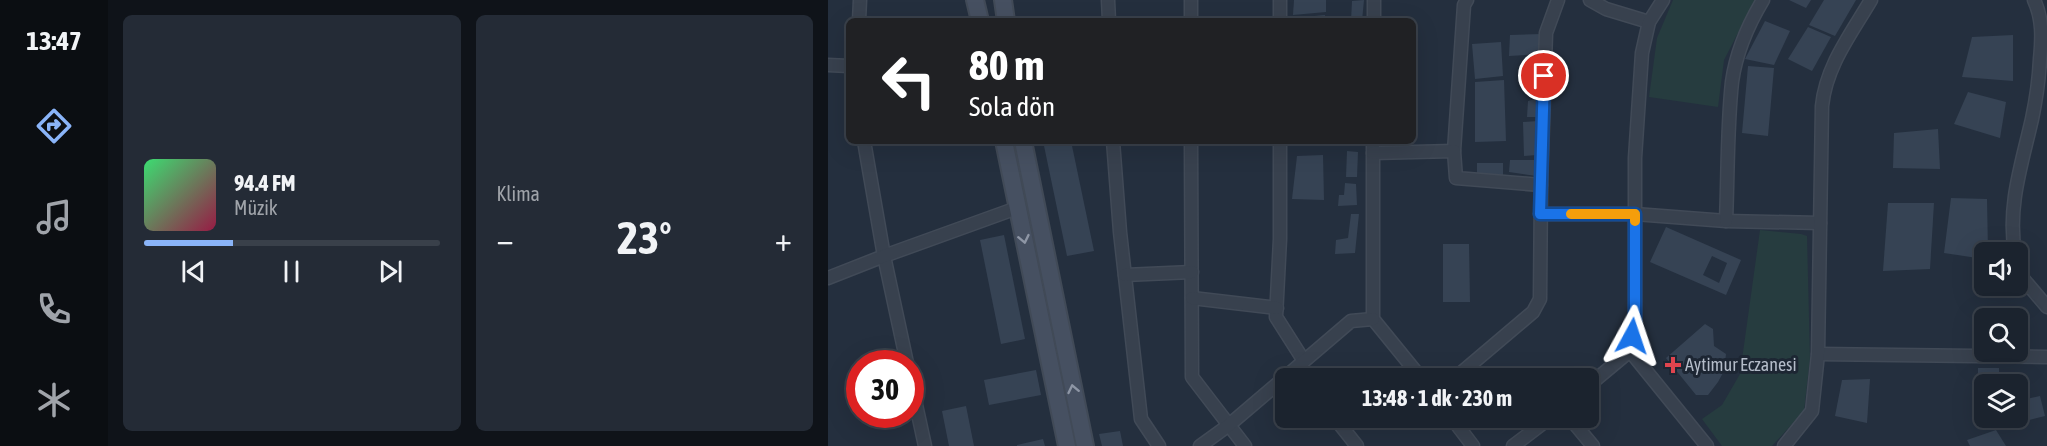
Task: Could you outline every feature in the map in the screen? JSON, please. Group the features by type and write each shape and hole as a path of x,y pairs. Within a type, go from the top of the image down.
{"main road":[{"path":"975,0 979,18"},
{"path":"1003,0 1006,18"},
{"path":"1005,144 1067,446"},
{"path":"1024,144 1085,446"}],"street":[{"path":"859,18 860,0"},
{"path":"1108,0 1109,18"},
{"path":"1191,0 1191,18"},
{"path":"1280,0 1280,18"},
{"path":"1374,0 1374,18"},
{"path":"1467,0 1464,5 1454,151 1456,178 1540,185"},
{"path":"1467,368 1533,312 1540,299 1540,185 1546,33 1558,0"},
{"path":"1590,0 1606,9 1649,22"},
{"path":"1599,377 1630,351 1635,321 1635,158 1642,53 1649,22 1663,0"},
{"path":"1726,221 1732,81 1750,22 1763,0"},
{"path":"1784,446 1812,411 1818,354 1824,86 1834,62 1871,0"},
{"path":"2015,242 2014,211 2018,171 2032,118 2040,62 2041,29 2039,12 2034,0"},
{"path":"828,65 846,66"},
{"path":"865,144 884,255 904,350"},
{"path":"1113,144 1125,275 1142,419 1159,446"},
{"path":"1191,144 1192,377 1245,446"},
{"path":"1280,144 1280,239 1276,317 1301,368"},
{"path":"1413,368 1373,319 1373,147 1454,151"},
{"path":"828,278 884,255 1017,208"},
{"path":"1540,214 1635,214 1726,221 1820,223"},
{"path":"1125,275 1192,272"},
{"path":"2028,284 2047,307"},
{"path":"1192,298 1277,308"},
{"path":"1302,368 1351,321 1373,319"},
{"path":"1630,351 1707,446"},
{"path":"1818,354 2047,357"},
{"path":"1200,446 1275,389"},
{"path":"921,428 925,446"},
{"path":"1343,428 1357,446"},
{"path":"1459,428 1473,446"},
{"path":"1513,446 1537,428"},
{"path":"1578,428 1593,446"}],"green space":[{"path":"1673,0 1755,0 1724,60 1718,107 1649,97 1657,38"},
{"path":"1760,230 1807,236 1810,359 1804,411 1772,446 1722,446 1702,419 1722,405 1740,374"}],"building":[{"path":"1294,0 1326,0 1326,12 1293,15"},
{"path":"1364,0 1362,18 1351,18 1352,1"},
{"path":"1789,0 1811,0 1806,8"},
{"path":"1824,0 1856,0 1835,36 1809,25"},
{"path":"1325,15 1325,18 1293,18"},
{"path":"1765,21 1790,31 1774,65 1745,59"},
{"path":"1808,27 1831,37 1812,71 1788,59"},
{"path":"1542,34 1541,54 1509,56 1510,35"},
{"path":"2013,35 2013,81 1962,77 1972,37"},
{"path":"1501,42 1503,76 1475,79 1472,44"},
{"path":"1542,58 1541,76 1527,75 1527,60"},
{"path":"1748,66 1774,68 1768,136 1742,133"},
{"path":"1504,80 1506,141 1475,142 1475,82"},
{"path":"1528,80 1539,80 1539,98 1529,97"},
{"path":"1968,92 2006,102 2000,138 1954,124"},
{"path":"1539,98 1539,117 1527,117 1528,101"},
{"path":"1538,121 1537,155 1524,156 1523,122"},
{"path":"1938,129 1940,169 1893,168 1894,133"},
{"path":"1044,144 1072,144 1094,251 1067,256"},
{"path":"1347,151 1358,152 1357,177 1346,177"},
{"path":"1323,155 1324,200 1292,199 1297,156"},
{"path":"1510,160 1535,160 1536,176 1509,172"},
{"path":"1477,163 1503,163 1503,175 1477,175"},
{"path":"1345,183 1356,184 1357,205 1338,206 1339,195 1344,195"},
{"path":"1951,198 1987,199 1988,242 1974,242 1974,258 1944,253"},
{"path":"1888,203 1934,203 1930,269 1883,271"},
{"path":"1351,214 1359,214 1355,253 1335,254 1336,240 1348,238"},
{"path":"1666,227 1741,260 1726,295 1650,262","holes":["1712,256 1727,263 1719,283 1703,275"]},
{"path":"1004,235 1025,339 1001,344 980,240"},
{"path":"1443,244 1469,244 1470,302 1443,302"},
{"path":"1705,324 1713,329 1714,346 1726,354 1724,371 1708,395 1696,395 1666,358"},
{"path":"1978,368 1999,368 1999,374 1978,374"},
{"path":"1036,370 1041,395 989,405 984,380"},
{"path":"1870,379 1867,423 1835,416 1842,380"},
{"path":"2040,396 2045,416 2028,420 2028,399"},
{"path":"966,406 974,446 949,446 942,411"},
{"path":"1996,430 2006,446 1970,446 1967,440"},
{"path":"1120,431 1123,446 1102,446 1099,434"},
{"path":"1043,439 1045,446 1017,446 1017,445"}],"slow traffic":[{"path":"1571,214 1635,214 1635,221"}],"place":[{"name":"Aytimur Eczanesi","path":"1673,365"}],"route":[{"path":"1544,76 1540,214 1635,214 1635,321 1632,336"}]}
